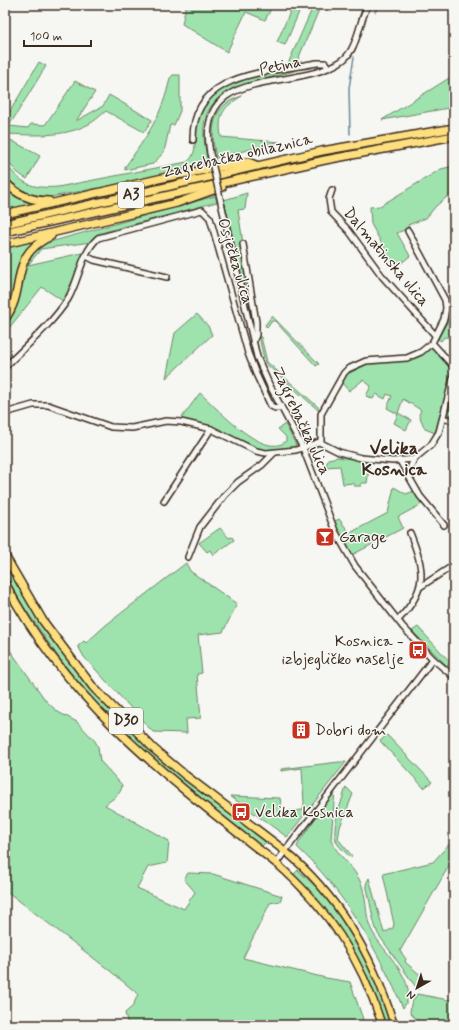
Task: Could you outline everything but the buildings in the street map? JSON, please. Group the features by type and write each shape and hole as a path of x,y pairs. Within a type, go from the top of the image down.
{"highway":[{"name":"Zagrebačka obilaznica","path":"5,224 357,144 454,128"},
{"name":"Zagrebačka obilaznica","path":"5,232 326,160 454,136"},
{"path":"5,214 167,177 248,162 258,166"},
{"path":"5,244 192,199 220,187 233,185 242,179"},
{"path":"5,182 16,192 28,199 57,202"},
{"path":"5,319 12,309 20,271 27,254 37,243 58,231"},
{"name":"D30","path":"5,556 46,627 89,682 118,713 154,749 185,775 285,851"},
{"name":"D30","path":"5,583 33,630 58,665 86,699 124,739 155,767 276,863"}],"main road":[{"path":"285,851 317,881 351,927 379,981 394,1025"},
{"path":"276,863 315,900 339,932 366,980 382,1025"}],"street":[{"name":"Petina","path":"222,207 210,153 208,125 212,112 224,98 244,88 328,67 344,58 350,51 368,5"},
{"path":"193,140 194,124 200,107 222,84 241,77 317,63 325,63 328,67"},
{"name":"Dalmatinska ulica","path":"332,190 329,199 331,212 350,231 382,276 435,335"},
{"name":"Zagrebačka ulica","path":"222,207 253,342 261,368 303,448 340,542 355,566 398,620 433,660 454,677"},
{"name":"Osječka ulica","path":"5,367 45,327 68,299 94,241 103,236 194,212 205,211 210,218 256,374 271,406 281,408"},
{"path":"321,442 322,411 348,369 366,361 410,357 421,352 432,343 444,319 446,304 408,231"},
{"path":"243,244 256,322 256,335 253,342"},
{"path":"86,256 94,260 167,277"},
{"path":"432,343 454,367"},
{"path":"408,473 414,459 436,438 444,419 454,374"},
{"path":"5,413 33,405 48,405 111,427 132,428 174,421 211,429 256,451 274,453 303,448 321,442 339,452 351,456 400,461 414,459"},
{"path":"444,419 454,420"},
{"path":"164,501 211,429"},
{"path":"188,557 200,527 222,499 238,482 262,465 274,453"},
{"path":"400,461 420,496 444,525"},
{"path":"398,620 410,606 420,587 422,568 410,533"},
{"path":"420,587 454,566"},
{"path":"276,863 433,660"}],"green space":[{"path":"186,5 273,5 265,20 246,12 227,52 182,24"},
{"path":"293,5 302,5 285,45 277,42"},
{"path":"311,5 321,5 296,64 287,66 312,9 310,8"},
{"path":"39,62 46,66 9,126 28,128 31,124 45,125 75,81 95,92 76,121 103,106 109,95 152,120 144,132 106,111 89,124 69,132 48,135 5,134 5,120"},
{"path":"320,64 235,87 214,103 208,111 204,131 204,142 209,167 45,198 39,198 23,192 5,176 5,162 16,175 27,184 41,187 58,187 187,162 191,158 194,150 196,125 203,108 214,94 229,85 246,78 265,73"},
{"path":"173,75 180,75 180,111 174,125 170,125 164,152 153,164 125,170 125,167 153,125 163,104 170,78"},
{"path":"454,75 454,107 382,120"},
{"path":"242,96 230,104 223,113 220,123 221,137 279,142 216,158 213,138 215,120 224,106 232,100"},
{"path":"5,137 40,156 27,179 16,171 9,161"},
{"path":"454,166 454,191 436,206 426,218 408,225 409,228 397,233 410,256 395,268 371,224 370,207 380,206 441,169"},
{"path":"5,186 19,197 36,203 5,211"},
{"path":"247,193 245,209 238,210 243,243 241,243 255,323 254,334 224,200"},
{"path":"215,196 217,202 97,234 91,242 41,249 28,265 86,252 63,301 42,287 5,333 5,324 11,316 24,267 31,254 44,242 50,242"},
{"path":"38,240 28,250 5,315 5,247"},
{"path":"454,309 454,338 444,337 441,341 438,339"},
{"path":"197,314 208,326 212,335 166,378 175,333"},
{"path":"272,316 319,364 316,366 275,321 272,321 267,328 265,325"},
{"path":"259,337 261,337 267,362 320,409 318,410 265,363"},
{"path":"431,347 434,347 450,364 452,370 435,433 425,429 419,415 421,410 403,399 398,413 411,420 406,430 394,423 398,414 387,408 392,396 387,394 385,399 376,394 373,399 366,396 371,386 363,380 349,391 341,382 347,372 350,373 372,361 409,360"},
{"path":"454,383 454,418 449,417 447,413"},
{"path":"200,393 228,420 253,438 266,444 277,445 286,441 286,437 278,429 285,424 296,445 291,448 263,450 210,426 180,420"},
{"path":"338,457 370,462 367,483 361,483 361,486 354,486 354,483 343,484 340,466 326,467 328,459"},
{"path":"394,487 406,494 414,491 422,504 398,517 403,528 352,555 333,522 339,519 350,533 388,513"},
{"path":"220,528 229,538 232,537 234,540 213,555 210,550 207,552 199,543"},
{"path":"5,563 34,612 66,659 103,703 143,743 267,841 262,846 220,815 149,756 93,700 59,658 24,607 5,574"},
{"path":"186,563 190,571 237,604 223,632 198,635 202,673 197,674 201,718 186,719 187,733 153,732 84,657 78,646 84,641 86,643 106,625"},
{"path":"418,627 451,663 447,666 412,631"},
{"path":"5,643 46,701 58,712 77,722 95,741 98,747 100,761 122,785 120,792 105,805 169,841 167,863 148,867 137,888 184,909 195,892 184,879 188,873 213,874 282,896 280,901 270,903 243,958 326,978 350,982 365,1025 128,1025 125,1013 133,1006 138,994 5,890"},
{"path":"387,735 432,782 424,788 380,741"},
{"path":"346,762 287,837 230,796 280,798 282,812 303,810 302,768 281,771 281,769"},
{"path":"346,787 353,794 340,827 338,839 352,856 350,857 338,845 335,837 337,815"},
{"path":"335,790 331,840 359,879 364,891 367,917 371,929 404,978 408,989 408,999 403,1008 383,965 358,922 330,882 297,847"},
{"path":"452,841 454,841 454,857 400,951 406,959 405,962 424,978 418,990 378,934 366,884 369,878 384,933 393,928 394,924 383,874 433,862"},
{"path":"298,870 329,900 352,933 374,978 392,1025 385,1025 369,983 349,944 324,908 293,875"},
{"path":"417,994 454,1001 454,1025 430,1025 415,1018 410,1013 411,1004"}],"waterway":[{"path":"375,12 379,5"},
{"path":"350,134 349,88 354,57"}],"place":[{"name":"Garage","path":"325,537"},
{"name":"Kosnica - izbjegličko naselje","path":"418,650"},
{"name":"Dobri dom","path":"301,730"},
{"name":"Velika Kosnica","path":"241,812"}],"district":[{"name":"Velika Kosnica","path":"394,459"}]}
